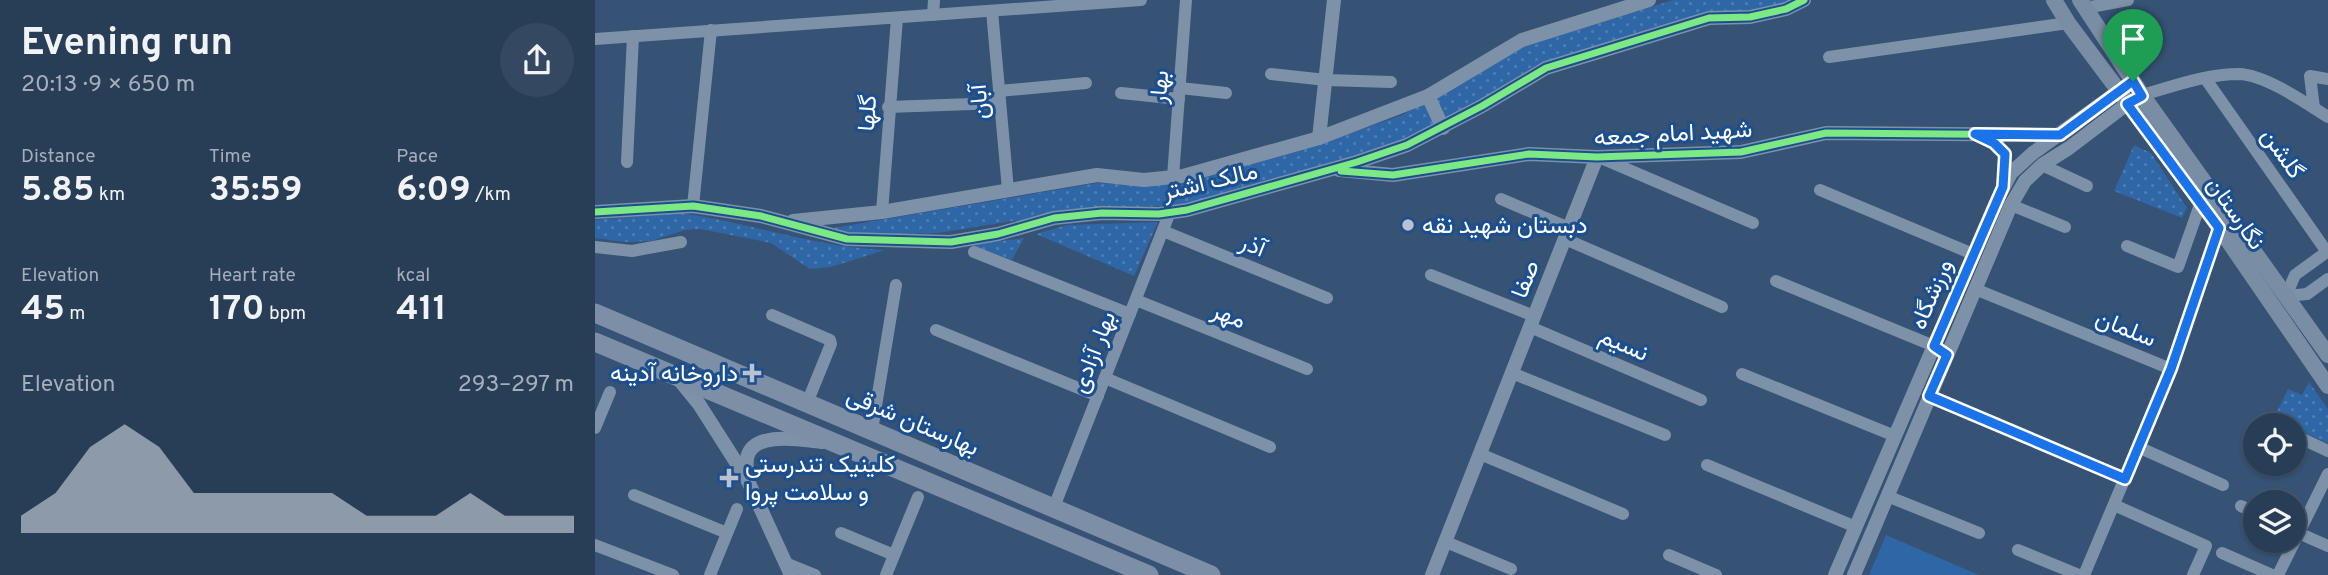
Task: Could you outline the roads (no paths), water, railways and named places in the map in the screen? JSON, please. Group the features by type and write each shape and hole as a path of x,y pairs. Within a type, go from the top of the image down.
{"main road":[{"name":"نگارستان","path":"2054,0 2068,23 2201,202 2328,386"},
{"name":"نگارستان","path":"2083,4 2138,88 2328,355"},
{"path":"2123,98 2138,88"},
{"name":"بهارستان شرقی","path":"595,313 1211,575"},
{"name":"بهارستان شرقی","path":"595,342 1149,575"}],"street":[{"path":"933,15 935,0"},
{"path":"595,39 897,18 1001,7 1141,0"},
{"name":"بهار","path":"1173,177 1186,0"},
{"path":"1319,138 1334,0"},
{"name":"مالک اشتر","path":"786,222 882,212 1097,175 1144,180 1173,177 1319,138 1428,96 1523,40 1649,0"},
{"name":"مالک اشتر","path":"595,212 693,206 761,216 847,239 951,242 998,234 1054,218 1187,210 1330,170 1407,145 1443,128 1546,68 1709,18 1750,17 1786,9 1804,0"},
{"path":"2083,4 2128,0"},
{"name":"آبان","path":"1001,7 1000,97 1008,190"},
{"name":"گلها","path":"882,212 888,107 897,18"},
{"path":"1829,57 2068,23"},
{"path":"693,206 711,30"},
{"path":"628,162 633,36"},
{"path":"1271,74 1325,80 1391,82"},
{"path":"2138,88 2242,74 2281,88 2328,117"},
{"path":"2314,108 2310,76 2328,79"},
{"name":"گلشن","path":"2206,78 2327,251"},
{"path":"888,107 1000,97 1086,83"},
{"path":"1121,93 1226,93"},
{"path":"1428,96 1443,128"},
{"name":"ورزشگاه","path":"1835,575 1973,254 2011,173 2033,153 2123,98"},
{"name":"ورزشگاه","path":"1854,575 2011,205 2025,181 2042,165 2069,148 2123,98"},
{"name":"شهید امام جمعه","path":"1330,170 1392,175 1529,154 1597,156 1741,152 1826,133 2060,135"},
{"path":"1975,134 1994,143 2005,154 2003,187"},
{"path":"1597,156 1753,223"},
{"name":"صفا","path":"1432,575 1597,156"},
{"path":"2042,165 2087,186"},
{"path":"1820,190 1973,254"},
{"path":"1501,199 1567,234 1722,307"},
{"path":"2127,246 2178,267 2201,202"},
{"path":"2011,205 2065,228"},
{"name":"بهار آزادی","path":"1054,507 1170,212"},
{"path":"2171,369 2219,228"},
{"name":"آذر","path":"1163,231 1327,298"},
{"path":"595,247 632,251 681,242"},
{"path":"2327,251 2295,275 2286,296 2308,294 2328,279"},
{"path":"974,252 1130,314"},
{"name":"نسیم","path":"1431,275 1701,400"},
{"path":"1776,281 1934,346 1947,355"},
{"path":"872,430 896,285"},
{"name":"سلمان","path":"1975,289 2171,369 2084,575"},
{"name":"مهر","path":"1136,300 1307,369"},
{"path":"772,315 830,340 831,344 807,402"},
{"path":"936,330 1098,396"},
{"path":"1512,373 1665,435"},
{"path":"1742,374 1895,436"},
{"path":"676,376 699,404 748,481 789,569 815,575"},
{"path":"1105,379 1270,447"},
{"path":"595,428 610,392"},
{"path":"1929,396 2125,479"},
{"path":"748,481 747,458 751,449 760,442 776,438 838,443"},
{"path":"2306,441 2328,451"},
{"path":"2138,447 2223,485"},
{"path":"1480,454 1623,514"},
{"path":"1707,465 1856,527"},
{"path":"2306,515 2328,474"},
{"path":"634,495 727,533"},
{"path":"1887,496 1979,533"},
{"path":"886,575 918,497"},
{"path":"2114,505 2206,546 2193,575"},
{"path":"710,575 737,509"},
{"path":"841,533 894,555"},
{"path":"2306,536 2328,546"},
{"path":"1445,542 1511,569"},
{"path":"595,545 673,575"},
{"path":"2018,550 2079,575"},
{"path":"2222,553 2272,575"},
{"path":"2278,575 2288,553"},
{"path":"1669,555 1716,575"}],"place":[{"name":"دبستان شهید نقه","path":"1408,225"},
{"name":"داروخانه آدینه","path":"752,373"},
{"name":"کلینیک تندرستی و سلامت پروا","path":"729,478"}]}
